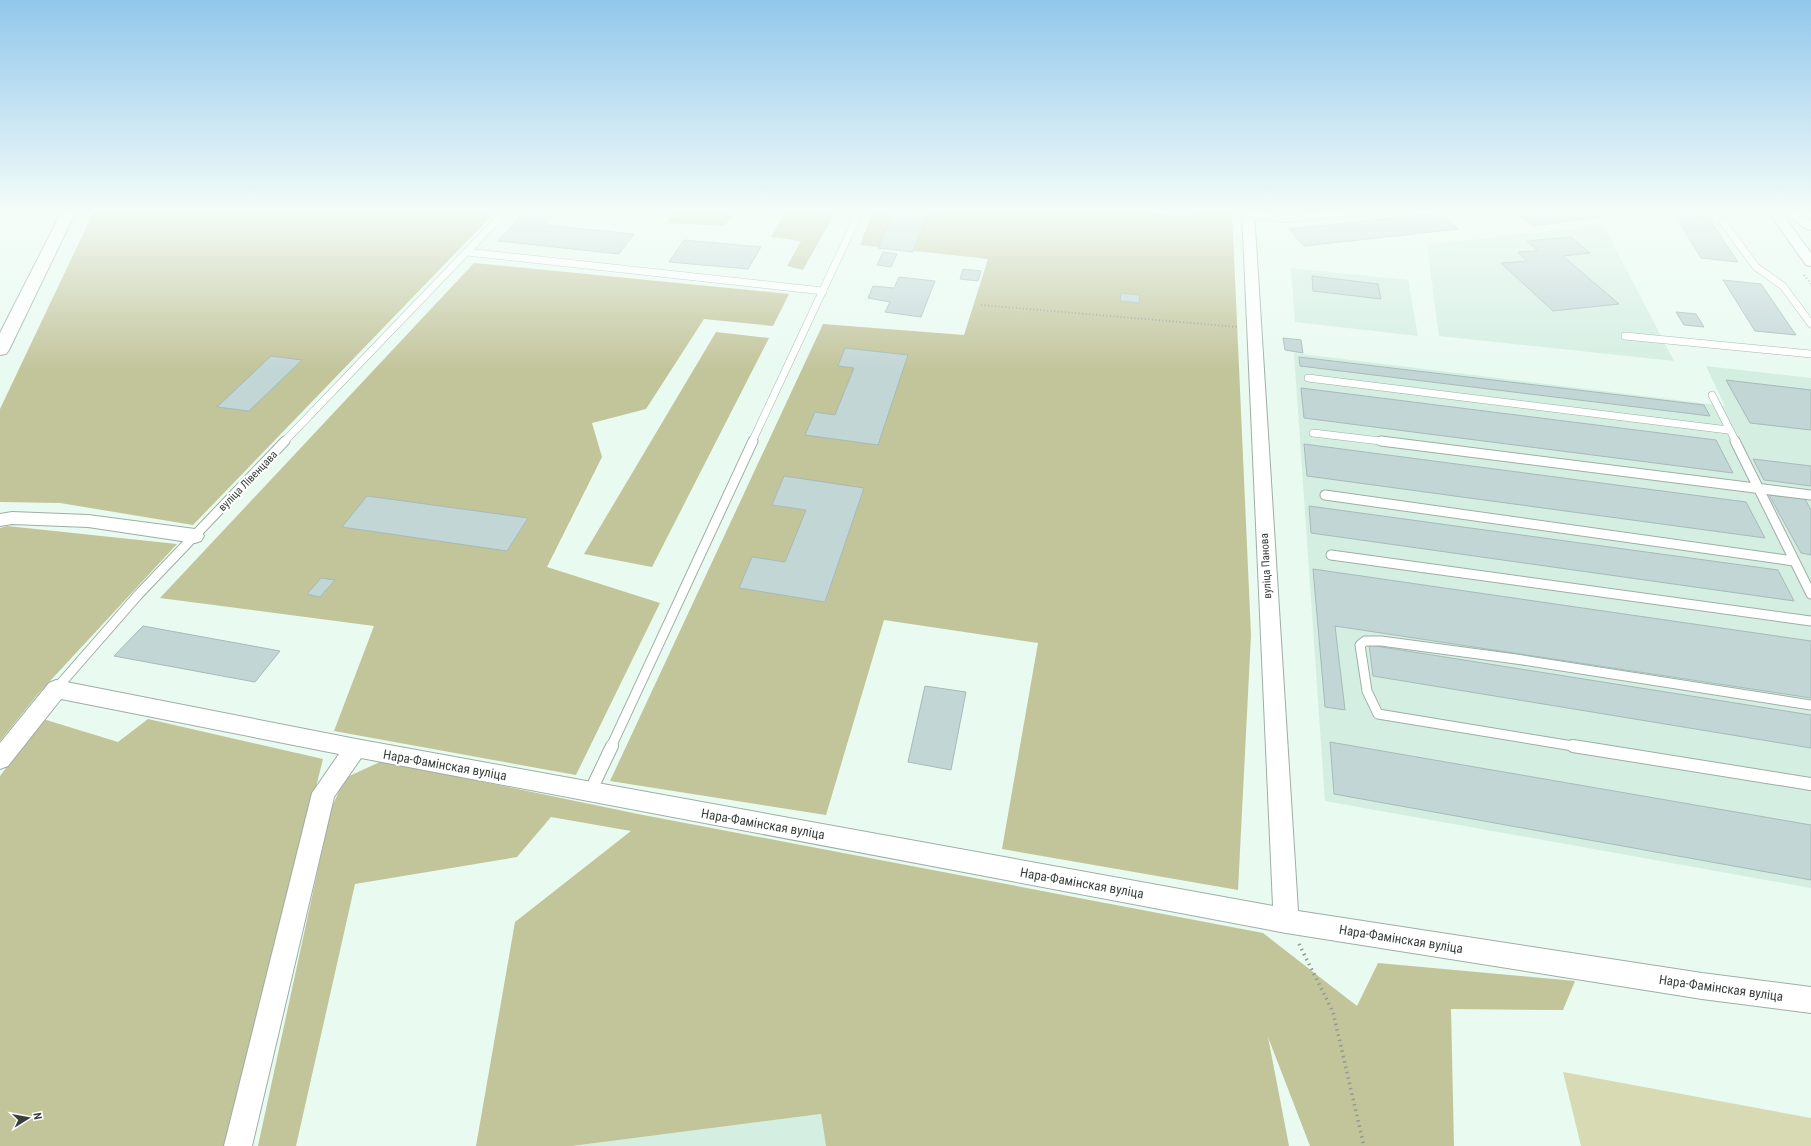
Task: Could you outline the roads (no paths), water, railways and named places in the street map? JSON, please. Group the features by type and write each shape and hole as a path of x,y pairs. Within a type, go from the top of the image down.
{"street":[{"path":"0,350 42,264"},
{"name":"вуліца Панова","path":"1251,264 1253,329 1286,921"},
{"path":"0,520 12,518 88,521 195,536"},
{"name":"Нара-Фамінская вуліца","path":"56,689 356,748 1286,921 1702,986 1811,1000"},
{"name":"вуліца Лівенцава","path":"0,759 56,689"},
{"path":"238,1146 323,793 356,748"}],"lane":[{"name":"вуліца Лівенцава","path":"56,689 138,595 455,264"},
{"path":"581,264 823,291"},
{"path":"590,792 835,264"},
{"path":"1754,264 1782,286 1811,324"},
{"path":"1625,336 1811,354"},
{"path":"1308,378 1728,430"},
{"path":"1712,395 1728,430 1811,594"},
{"path":"1313,433 1811,495"},
{"path":"1325,495 1794,561"},
{"path":"1331,555 1811,621"},
{"path":"1811,705 1516,659 1381,641 1365,641 1360,645 1367,692 1378,714 1811,784"}]}
